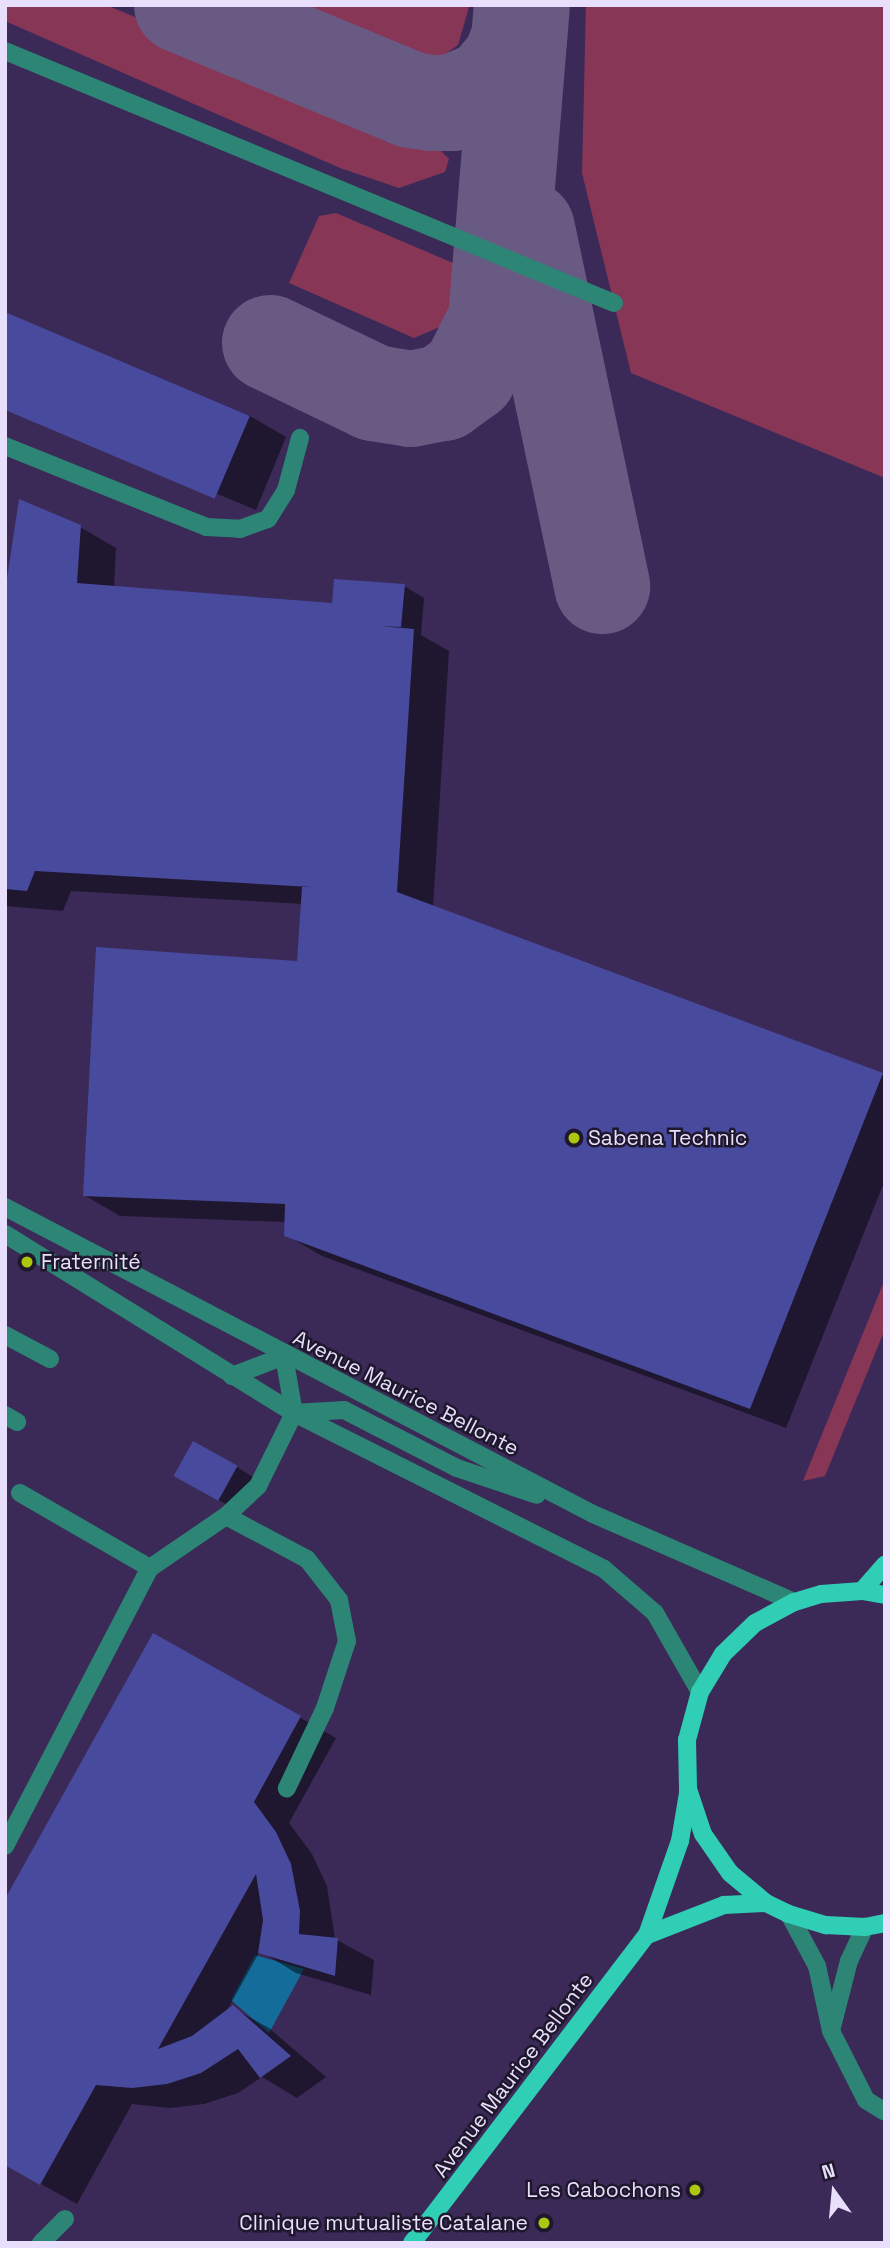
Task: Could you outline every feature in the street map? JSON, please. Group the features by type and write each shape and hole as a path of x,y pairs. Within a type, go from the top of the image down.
{"main road":[{"path":"862,1591 885,1565"},
{"path":"885,1595 862,1591 821,1594 794,1602 755,1623 723,1654 700,1692 687,1740 688,1789 703,1834 730,1873 766,1903 789,1914 826,1925 864,1927 885,1923"},
{"name":"Avenue Maurice Bellonte","path":"412,2243 648,1934 680,1842 688,1789"},
{"path":"648,1934 724,1905 766,1903"}],"street":[{"path":"5,51 614,303"},
{"path":"5,446 206,527 240,529 268,519 286,490 300,438"},
{"name":"Avenue Maurice Bellonte","path":"5,1207 284,1356 593,1514 794,1602"},
{"path":"5,1234 294,1413 604,1569 655,1613 700,1692"},
{"path":"5,1335 50,1359"},
{"path":"5,1846 150,1568 226,1516 258,1486 294,1413 284,1356 232,1376"},
{"path":"294,1413 344,1410 457,1468 593,1514"},
{"path":"20,1493 150,1568"},
{"path":"226,1516 307,1559 338,1600 347,1641 325,1709 287,1788"},
{"path":"789,1914 817,1966 831,2031 866,2099 885,2112"},
{"path":"831,2031 849,1961 864,1927"},
{"path":"41,2243 65,2219"}],"shaded area":[{"path":"5,5 106,5 428,138 449,159 445,172 399,188 340,168 5,21"},
{"path":"250,5 469,7 458,45 438,59 402,68"},
{"path":"586,5 885,5 885,478 631,373 582,173"},
{"path":"336,213 453,263 458,302 442,326 414,338 289,283 319,216"},
{"path":"885,1279 885,1329 825,1476 803,1481"}],"water":[{"path":"255,1955 304,1969 269,2033 231,2000"}],"building":[{"path":"5,312 250,416 215,499 5,410"},
{"path":"19,499 81,525 77,583 332,603 334,579 405,584 401,627 380,626 414,629 397,892 883,1073 750,1409 284,1236 285,1204 83,1196 96,947 297,961 302,887 311,887 35,871 27,891 5,889 5,592"},
{"path":"193,1441 238,1466 218,1501 174,1476"},
{"path":"153,1633 301,1716 254,1802 276,1832 291,1864 300,1911 299,1934 338,1938 335,1976 258,1953 263,1920 256,1874 158,2049 192,2036 233,2005 291,2056 260,2078 238,2049 201,2073 167,2084 132,2088 96,2085 40,2185 5,2165 5,1899"}],"taxiway":[{"path":"182,5 411,100 432,103 452,103 488,88 510,62 519,38"},
{"path":"270,343 374,393 411,399 443,393 469,374 496,320 522,5"},
{"path":"527,229 602,586"}],"place":[{"name":"Sabena Technic","path":"574,1138"},
{"name":"Fraternité","path":"27,1262"},
{"name":"Les Cabochons","path":"695,2190"},
{"name":"Clinique mutualiste Catalane","path":"544,2223"}]}
